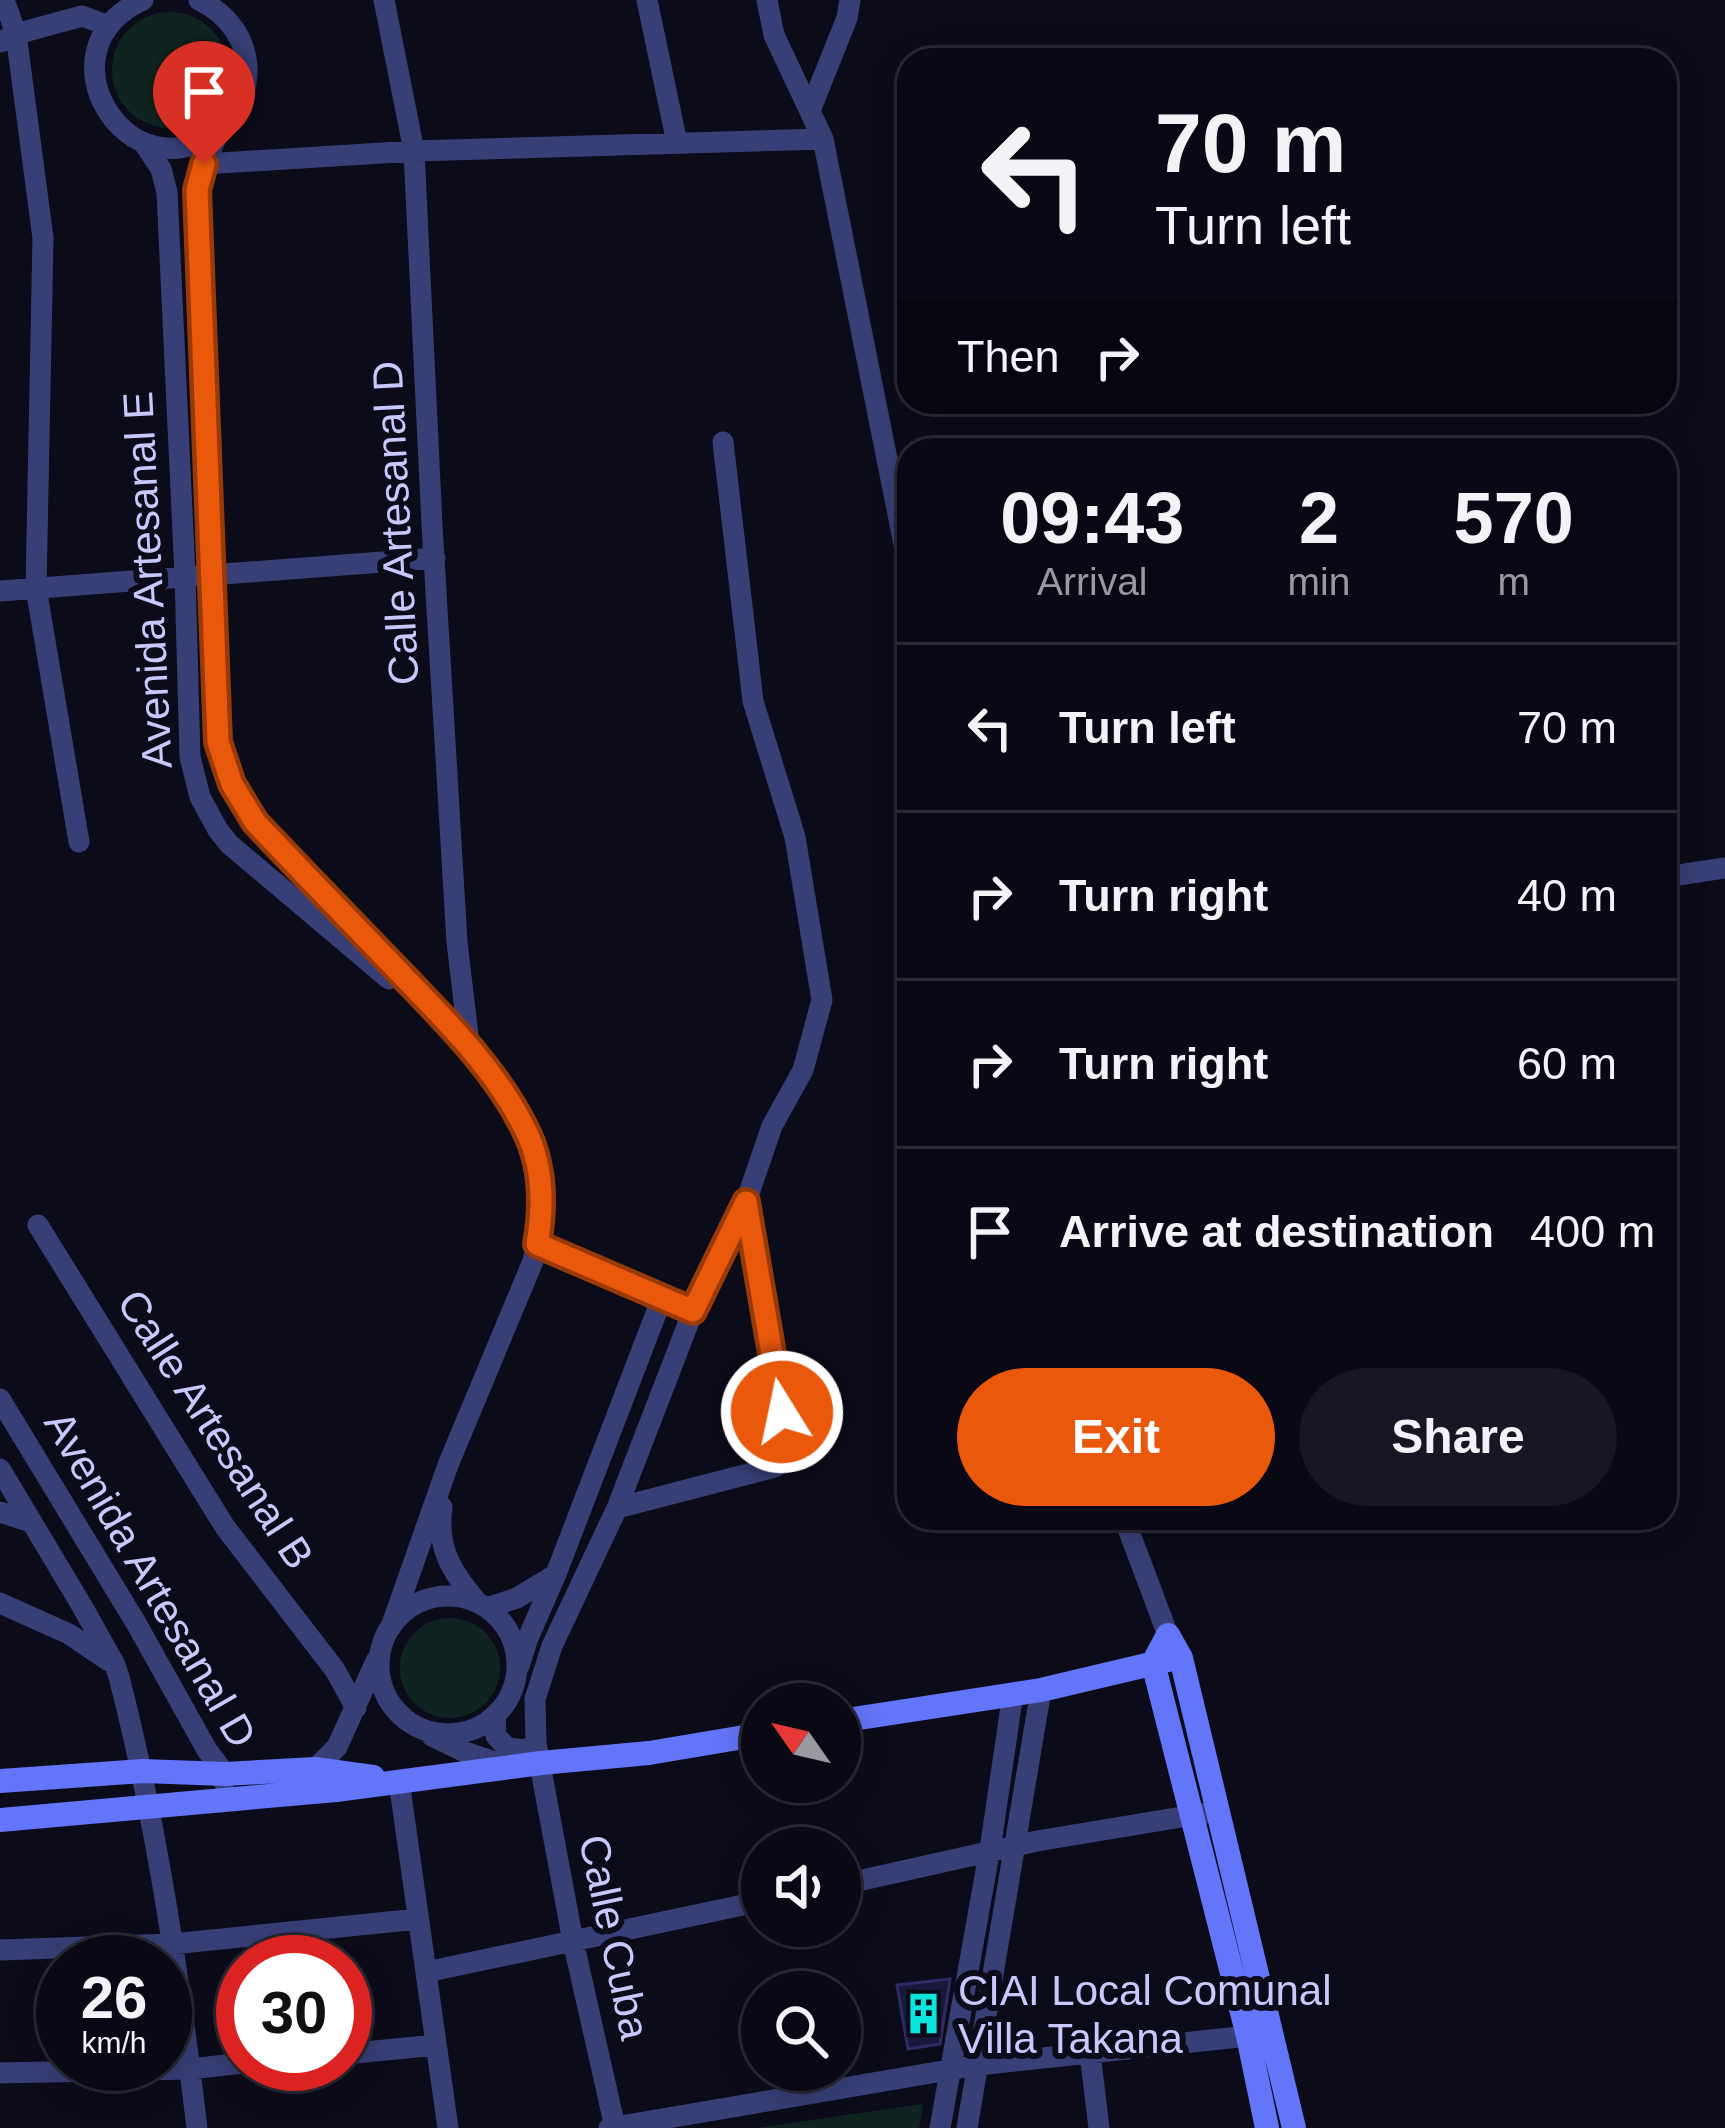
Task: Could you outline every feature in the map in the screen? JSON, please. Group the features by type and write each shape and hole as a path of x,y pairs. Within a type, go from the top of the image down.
{"street":[{"path":"4,0 43,238 37,588 79,842"},
{"path":"8,38 82,16 118,14 143,0"},
{"name":"Avenida Artesanal E","path":"199,0 231,24 246,58 242,97 221,128 197,190 218,742 224,764 255,822 469,1044 524,1127 541,1186 541,1225 527,1277 448,1466"},
{"name":"Calle Artesanal D","path":"385,0 415,151 457,942 469,1044"},
{"path":"647,0 677,143"},
{"path":"767,0 774,35 823,139 897,509"},
{"path":"811,109 850,0"},
{"name":"Avenida Artesanal E","path":"118,14 95,61 96,86 112,121 143,142 161,169 167,192 190,757 200,797 218,830 242,857 469,1044"},
{"path":"143,142 184,146 221,128"},
{"path":"204,164 415,151 823,139"},
{"name":"Calle Cuba","path":"612,2127 538,1753 535,1699 552,1646 617,1508 693,1311 746,1202 772,1126 802,1070 822,1000 795,837 753,701 723,442"},
{"path":"0,591 434,558"},
{"path":"1677,875 1725,868"},
{"path":"617,1508 775,1467 790,1454 746,1202"},
{"name":"Calle Artesanal B","path":"38,1226 225,1527 334,1670 356,1708"},
{"path":"537,1244 693,1311"},
{"path":"427,1777 466,1752 509,1697 527,1638 662,1298"},
{"name":"Avenida Artesanal D","path":"0,1399 225,1774 220,1800"},
{"path":"448,1466 439,1528 452,1572 511,1637 516,1676"},
{"path":"0,1820 220,1800 314,1780 356,1708 448,1466"},
{"name":"Avenida Artesanal D","path":"0,1468 115,1665 143,1771 170,1935"},
{"path":"0,1512 31,1522"},
{"path":"1129,1530 1174,1647 1219,1811 1259,2033 1267,2128"},
{"path":"509,1757 466,1752 405,1719 382,1687 379,1667 386,1637 404,1612 420,1602 458,1597 482,1605 517,1598 556,1574"},
{"path":"0,1603 69,1634 115,1665"},
{"path":"861,1718 1041,1690 1153,1663 1174,1647"},
{"path":"1153,1663 1192,1817 1259,2033 1294,2128"},
{"path":"334,1670 368,1678"},
{"path":"967,2128 1041,1690"},
{"path":"940,2128 1013,1693"},
{"path":"422,1729 456,1734 492,1718"},
{"path":"492,1718 509,1757"},
{"path":"0,1781 143,1771 399,1780 538,1753 649,1753 741,1738"},
{"path":"399,1780 448,2128"},
{"path":"861,1880 1016,1846 1219,1811"},
{"path":"426,1972 741,1905"},
{"path":"192,1942 418,1919"},
{"path":"0,1950 36,1949"},
{"path":"612,2127 978,2065 1259,2033"},
{"path":"372,2051 436,2045"},
{"path":"1090,2053 1099,2128"},
{"path":"0,2074 36,2073"},
{"name":"Avenida Artesanal D","path":"192,2088 196,2128"}],"green space":[{"path":"170,12 192,16 211,29 224,48 228,70 224,92 211,111 192,124 170,128 148,124 129,111 116,92 112,70 116,48 129,29 148,16"},
{"path":"450,1618 469,1622 485,1633 496,1649 500,1668 496,1687 485,1703 469,1714 450,1718 431,1714 415,1703 404,1687 400,1668 404,1649 415,1633 431,1622"},
{"path":"922,2104 919,2128 757,2128"}],"building":[{"name":"CIAI Local Comunal Villa Takana","path":"950,1979 940,2044 908,2049 897,1985"}],"place":[{"name":"CIAI Local Comunal Villa Takana","path":"924,2014"}],"route":[{"path":"204,164 197,190 218,742 232,784 255,822 469,1044 506,1097 524,1127 538,1167 542,1206 537,1244 693,1311 746,1202 782,1412"}]}
